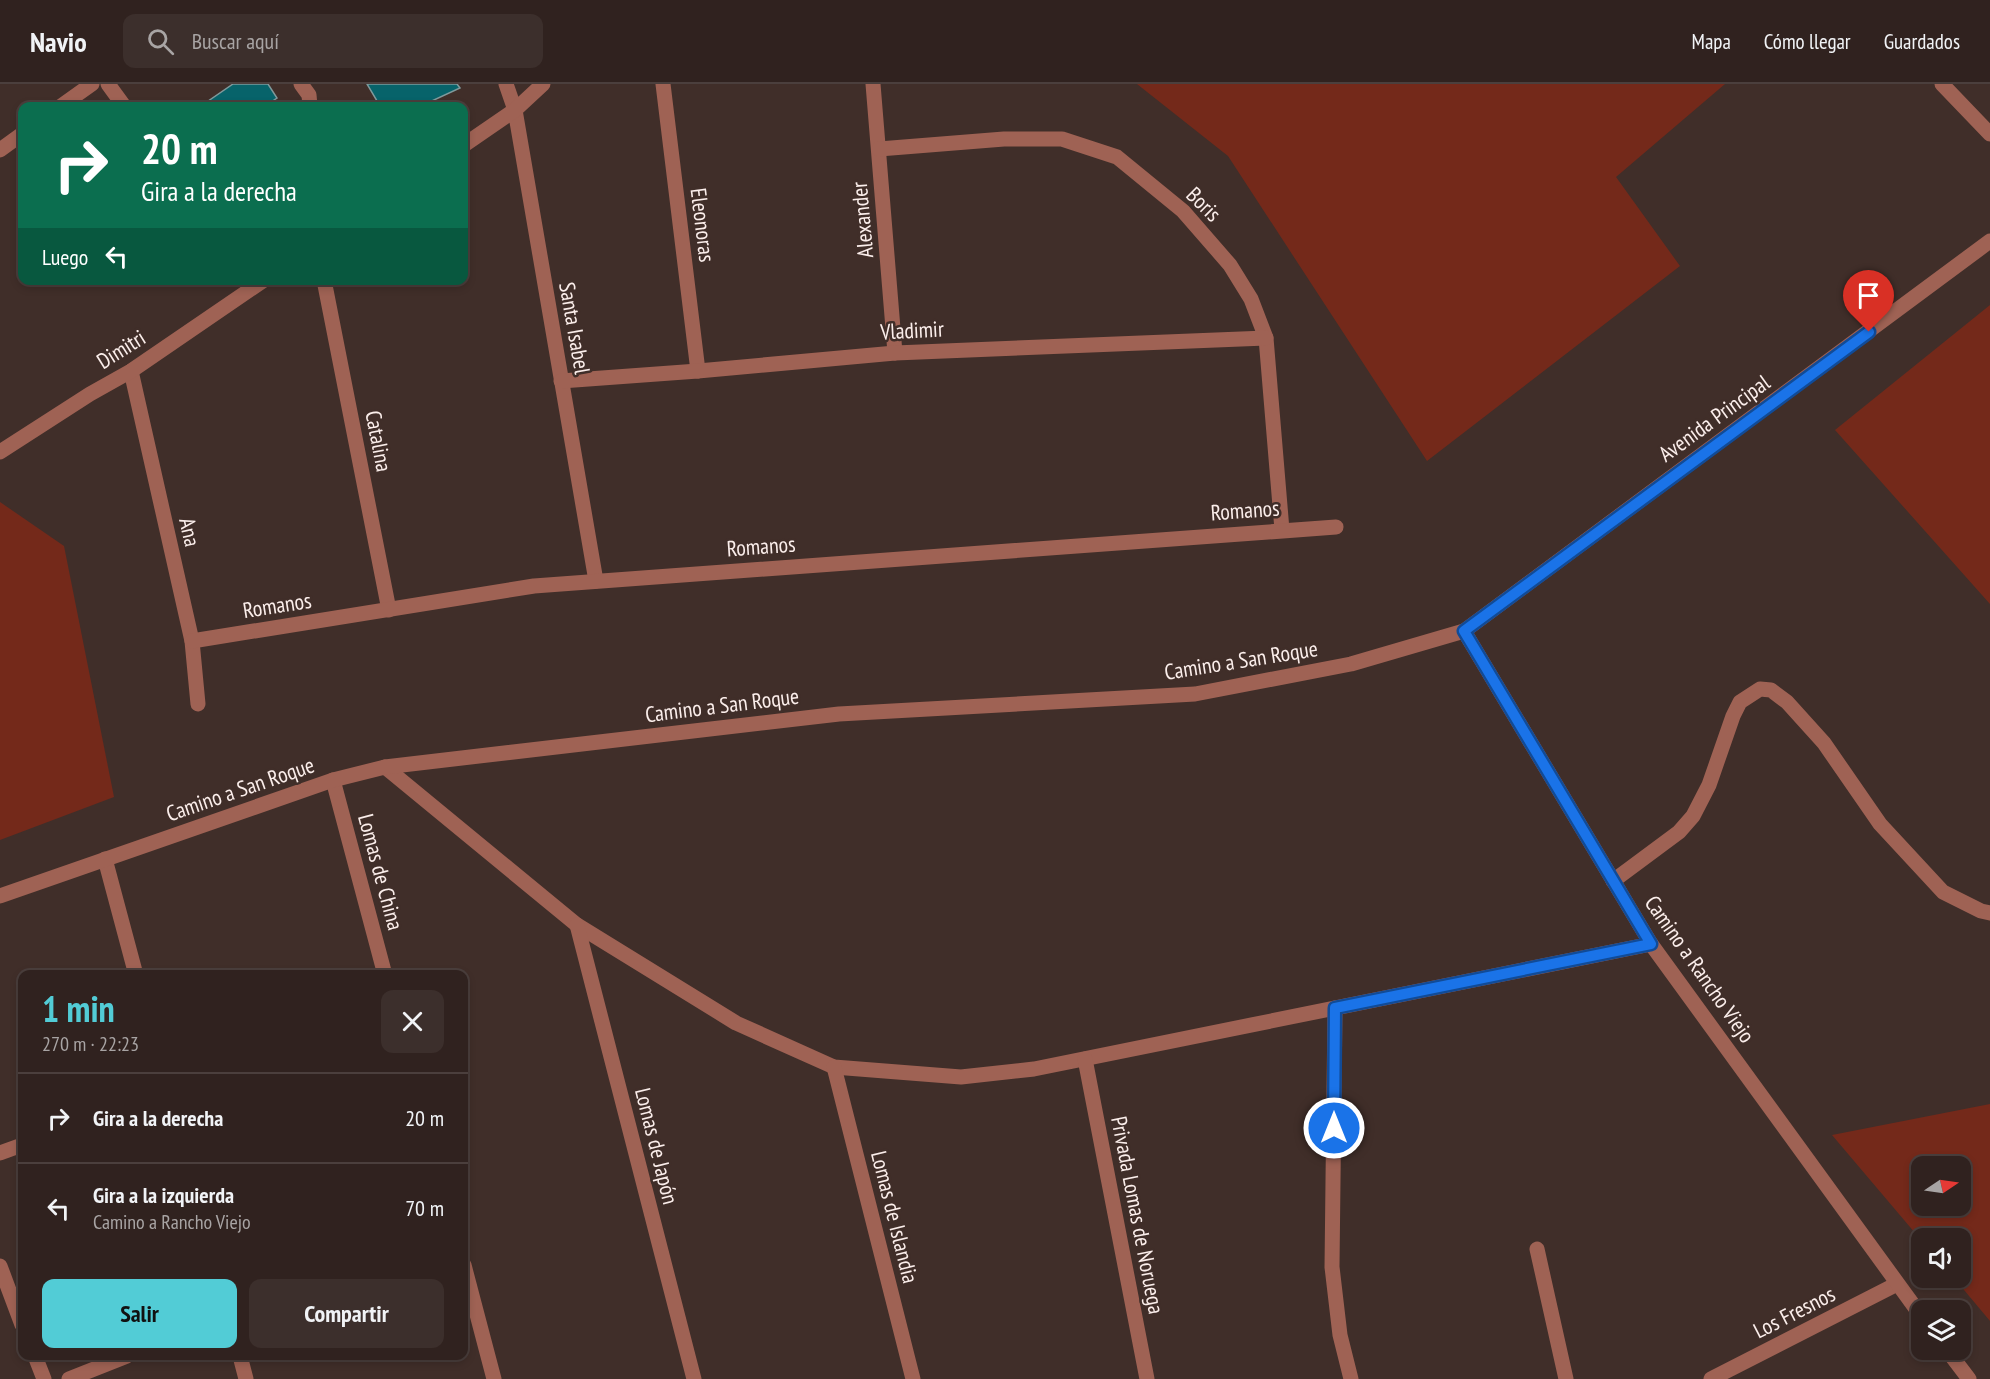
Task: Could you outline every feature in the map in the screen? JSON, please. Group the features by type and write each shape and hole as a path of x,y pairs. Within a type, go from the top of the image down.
{"street":[{"path":"67,102 92,84"},
{"path":"108,84 121,102"},
{"path":"301,84 309,95 310,102"},
{"name":"Santa Isabel","path":"506,84 515,110 596,581"},
{"path":"468,142 515,110 543,84"},
{"name":"Eleonoras","path":"663,84 698,371"},
{"name":"Alexander","path":"873,84 895,353"},
{"path":"1942,84 1990,134"},
{"path":"0,150 18,137"},
{"name":"Boris","path":"879,149 1004,139 1062,139 1117,157 1183,211 1230,265 1251,299 1266,338 1282,530"},
{"name":"Avenida Principal","path":"1464,631 1990,241"},
{"name":"Dimitri","path":"0,452 130,371 257,285"},
{"name":"Catalina","path":"325,285 389,610"},
{"name":"Vladimir","path":"561,381 895,353 1266,338"},
{"name":"Ana","path":"130,371 192,641 198,704"},
{"name":"Romanos","path":"192,641 534,586 1336,527"},
{"name":"Camino a San Roque","path":"0,896 333,780 385,767 840,714 1194,694 1351,664 1464,631"},
{"name":"Camino a Rancho Viejo","path":"1464,631 1651,944 1911,1302"},
{"path":"1614,881 1679,832 1693,816 1709,785 1740,702 1760,689 1771,690 1787,702 1824,743 1880,824 1943,891 1990,914"},
{"path":"385,767 577,925 736,1023 834,1067 961,1077 1034,1069 1651,944"},
{"name":"Lomas de China","path":"333,780 384,970"},
{"path":"105,860 135,970"},
{"name":"Lomas de Japón","path":"577,925 694,1379"},
{"path":"1335,1008 1332,1267 1340,1335 1351,1379"},
{"name":"Privada Lomas de Noruega","path":"1085,1059 1147,1379"},
{"name":"Lomas de Islandia","path":"834,1067 913,1379"},
{"path":"0,1153 18,1146"},
{"path":"1537,1249 1566,1379"},
{"path":"0,1266 18,1313"},
{"path":"468,1280 494,1379"},
{"name":"Los Fresnos","path":"1711,1379 1897,1284"},
{"path":"37,1360 44,1379"},
{"path":"69,1379 117,1360"},
{"path":"241,1360 246,1379"},
{"path":"1955,1360 1969,1379"}],"shaded area":[{"path":"1137,84 1725,84 1616,177 1680,266 1427,461 1228,156"},
{"path":"1990,305 1990,604 1835,430"},
{"path":"0,502 64,546 114,797 0,840"},
{"path":"1990,1104 1990,1321 1962,1288 1971,1288 1971,1228 1911,1228 1832,1135"}],"building":[{"path":"233,84 268,84 277,98 271,102 207,102"},
{"path":"367,84 457,84 460,88 430,102 378,102"}],"route":[{"path":"1334,1128 1335,1008 1651,944 1464,631 1869,332"}]}
